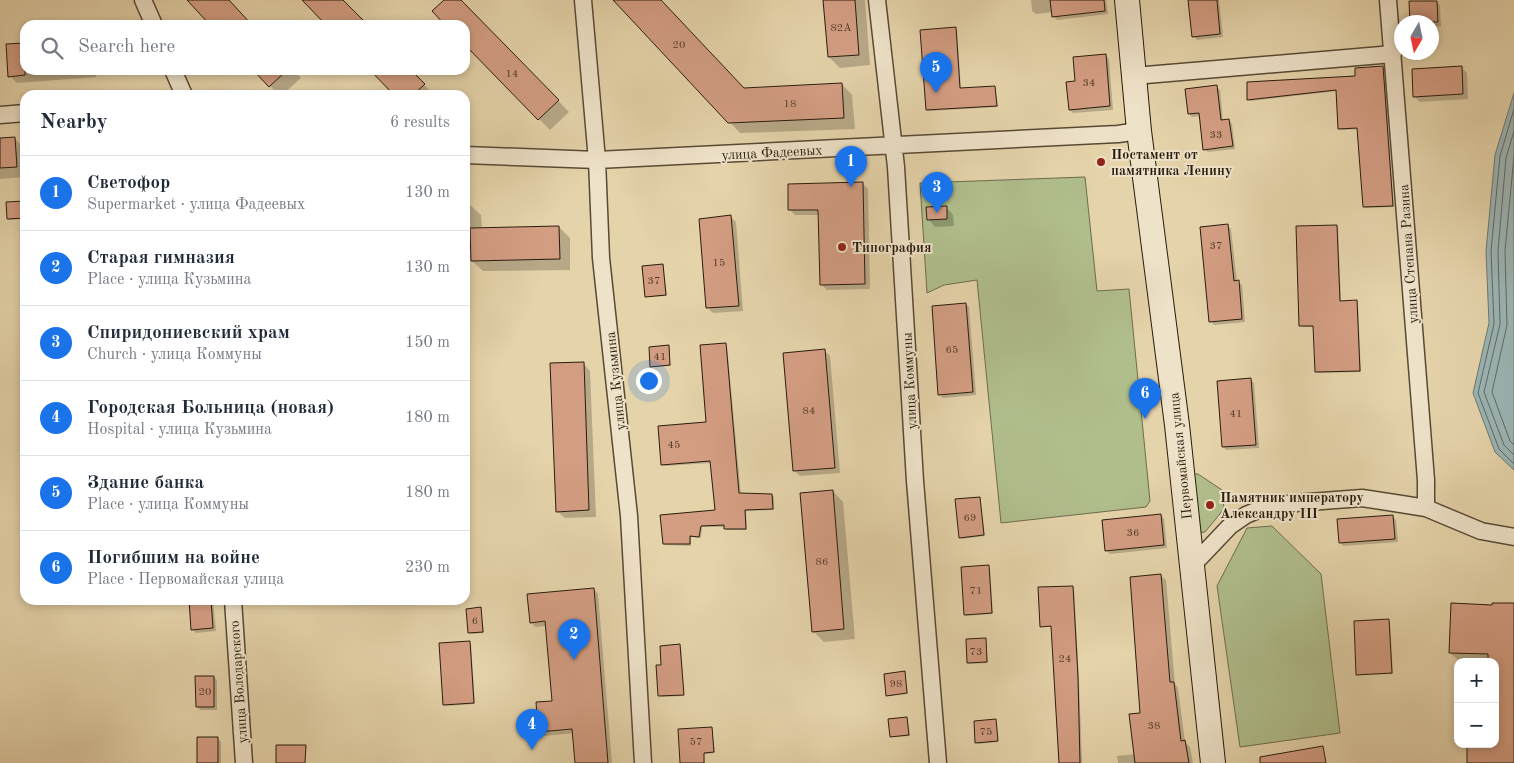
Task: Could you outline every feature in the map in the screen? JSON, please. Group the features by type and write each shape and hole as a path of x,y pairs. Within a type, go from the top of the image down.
{"main road":[{"name":"Первомайская улица","path":"1127,0 1139,131 1177,425 1213,763"}],"street":[{"path":"143,0 152,20"},
{"name":"улица Кузьмина","path":"583,0 597,160 602,258 629,516 643,763"},
{"name":"улица Коммуны","path":"877,0 894,146 915,481 938,763"},
{"name":"улица Степана Разина","path":"1388,0 1426,480 1426,508"},
{"path":"1134,76 1393,54"},
{"path":"175,75 182,90"},
{"path":"0,115 20,113"},
{"name":"улица Фадеевых","path":"470,155 597,160 894,146 1118,134 1139,131"},
{"path":"1192,567 1230,526 1246,515 1266,507 1362,498 1426,508 1481,531 1514,537"},
{"name":"улица Володарского","path":"233,605 244,763"}],"green space":[{"path":"1085,177 1097,291 1129,289 1150,501 1146,507 1001,523 977,280 944,285 927,293 920,183"},
{"path":"1190,474 1198,474 1222,490 1224,509 1205,532 1197,533"},
{"path":"1272,526 1321,574 1340,733 1240,747 1217,586 1247,528"}],"water":[{"path":"1514,93 1514,470 1495,452 1473,393 1489,323 1486,251 1495,155"}],"building":[{"path":"187,0 229,0 247,20 205,20"},
{"path":"302,0 343,0 363,20 321,20"},
{"path":"444,0 461,0 559,100 538,120 470,50 470,20 440,20 432,11"},
{"path":"613,0 661,0 744,88 842,83 844,118 728,123"},
{"path":"823,0 855,0 859,55 828,57"},
{"path":"1050,0 1104,0 1105,11 1052,17"},
{"path":"1188,0 1217,0 1220,34 1192,37"},
{"path":"1409,1 1437,1 1438,15 1410,15"},
{"path":"956,27 960,88 995,86 997,106 926,110 920,30"},
{"path":"20,43 20,75 25,75 8,77 6,44"},
{"path":"1106,54 1110,106 1069,110 1066,82 1075,81 1073,57"},
{"path":"1383,66 1393,206 1363,207 1357,128 1338,129 1336,90 1247,100 1247,82 1355,76 1355,68"},
{"path":"1462,66 1463,94 1413,97 1412,69"},
{"path":"258,75 282,75 269,87"},
{"path":"375,75 416,75 425,84 418,90 389,90"},
{"path":"1217,85 1221,120 1229,119 1233,146 1203,150 1199,113 1188,114 1185,89"},
{"path":"15,137 17,167 0,168 0,138"},
{"name":"Типография","path":"863,182 865,284 820,285 818,210 788,210 788,184"},
{"path":"20,201 20,218 7,219 6,202"},
{"path":"947,206 947,219 927,220 926,207"},
{"path":"731,215 739,306 706,308 699,219"},
{"path":"1228,224 1234,281 1239,280 1242,319 1209,322 1200,227"},
{"path":"1337,225 1340,301 1357,300 1360,371 1315,372 1313,326 1299,326 1296,226"},
{"path":"559,226 560,259 471,261 470,228"},
{"path":"663,264 666,295 645,297 642,266"},
{"path":"966,303 973,392 938,395 932,306"},
{"path":"726,343 739,493 772,494 773,509 745,510 746,529 724,529 724,525 701,526 699,537 690,536 690,544 663,544 660,515 715,510 710,461 661,465 658,426 706,422 700,345"},
{"path":"669,345 670,365 650,367 649,347"},
{"path":"825,349 835,468 793,471 783,353"},
{"path":"584,362 589,510 556,512 550,363"},
{"path":"1251,378 1256,445 1222,447 1217,381"},
{"path":"833,490 844,629 812,632 800,493"},
{"path":"980,497 984,535 959,538 955,499"},
{"path":"1161,514 1164,545 1105,551 1102,520"},
{"path":"1393,515 1395,539 1339,543 1337,519"},
{"path":"989,565 992,613 964,615 961,567"},
{"path":"1161,574 1170,682 1174,682 1181,741 1185,740 1189,763 1135,763 1129,714 1140,713 1130,577"},
{"path":"1073,586 1080,763 1059,763 1051,626 1040,627 1038,587"},
{"path":"594,588 608,763 575,763 572,729 538,732 536,702 552,701 545,621 530,623 527,594"},
{"path":"1451,603 1492,605 1492,603 1514,603 1514,763 1467,763 1467,748 1499,748 1499,658 1488,658 1488,654 1449,653"},
{"path":"189,605 211,605 213,628 191,630"},
{"path":"481,607 483,632 468,633 466,609"},
{"path":"1389,619 1392,673 1356,675 1354,621"},
{"path":"986,638 987,662 967,663 966,639"},
{"path":"470,641 474,703 443,705 439,643"},
{"path":"680,644 684,695 658,696 656,665 661,665 660,646"},
{"path":"905,671 907,693 886,696 884,674"},
{"path":"195,676 214,676 214,707 196,707"},
{"path":"907,717 909,735 890,737 888,719"},
{"path":"996,719 998,741 975,743 974,721"},
{"path":"712,727 714,752 704,753 704,763 680,763 678,729"},
{"path":"197,737 218,737 218,763 197,763"},
{"path":"276,745 306,745 305,763 276,763"},
{"path":"1323,746 1326,763 1260,763 1260,757"}],"place":[{"name":"Здание банка","path":"936,93"},
{"name":"Постамент от памятника Ленину","path":"1101,162"},
{"name":"Светофор","path":"851,187"},
{"name":"Спиридониевский храм","path":"937,213"},
{"name":"Типография","path":"842,247"},
{"name":"Погибшим на войне","path":"1145,419"},
{"name":"Памятник императору Александру III","path":"1210,505"},
{"name":"Старая гимназия","path":"574,660"},
{"name":"Городская Больница (новая)","path":"532,750"}]}
